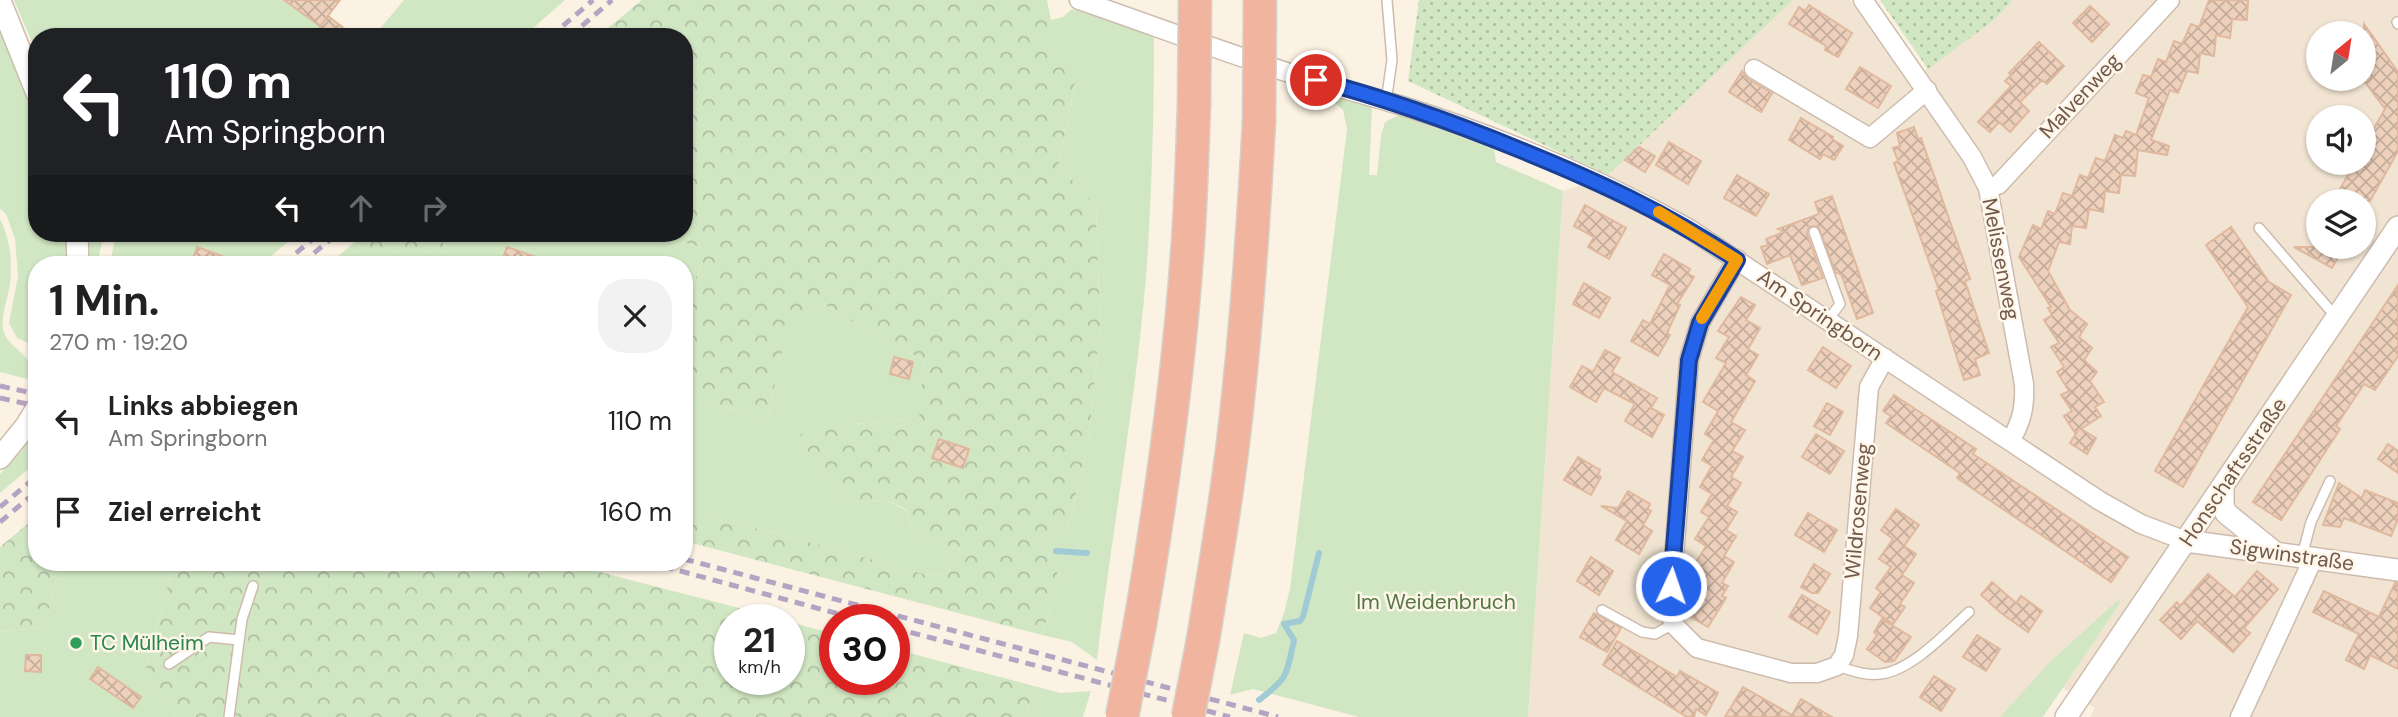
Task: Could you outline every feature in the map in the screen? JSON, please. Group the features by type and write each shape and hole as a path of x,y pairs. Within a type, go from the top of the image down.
{"highway":[{"path":"1122,717 1160,503 1175,390 1187,253 1194,106 1195,0"},
{"path":"1188,717 1224,514 1238,400 1251,259 1259,122 1260,0"}],"street":[{"name":"Am Springborn","path":"1079,0 1300,76 1456,124 1588,177 1688,228 2066,480 2141,524 2186,541"},
{"name":"Melissenweg","path":"1863,0 1972,157 1988,188 2024,384 2023,418 2010,442"},
{"name":"Malvenweg","path":"1988,188 1998,185 2170,0"},
{"path":"0,1 28,71"},
{"path":"1754,69 1870,138 1927,90"},
{"name":"Honschaftsstraße","path":"2066,717 2398,227"},
{"path":"1737,260 1700,323 1689,360 1674,535 1670,611 1673,624 1697,648 1710,653 1791,673 1817,673 1837,666"},
{"name":"Wildrosenweg","path":"1837,666 1844,655 1848,636 1869,387 1885,358"},
{"path":"0,458 28,423"},
{"path":"2223,487 2226,513 2275,553"},
{"name":"Sigwinstraße","path":"2186,541 2398,570"},
{"path":"2240,717 2308,557"}],"lane":[{"path":"1386,102 1392,60 1387,0"},
{"path":"2259,228 2337,319"},
{"path":"1814,232 1840,304 1828,320"},
{"path":"2308,557 2311,522 2330,481"},
{"path":"229,717 242,619 253,586"},
{"path":"1602,610 1642,632 1655,634 1673,624"},
{"path":"1837,666 1863,674 1882,674 1906,664 1932,646 1969,612"},
{"path":"169,664 209,636 239,640"}],"shaded area":[{"path":"1793,0 1850,0 1911,80 1993,21 2013,0 2398,0 2398,717 2090,717 2095,708 2040,674 2000,717 1528,717 1563,191 1608,175"}],"green space":[{"path":"14,0 308,0 346,28 28,28 28,33"},
{"path":"404,0 565,0 533,28 381,28"},
{"path":"642,0 1047,0 1051,20 1047,43 1071,72 1075,83 1059,165 1096,207 1100,326 1089,438 1068,528 1040,536 1059,576 1042,635 693,543 693,514 776,533 927,575 947,574 960,550 913,535 906,509 886,500 851,502 820,472 798,435 855,424 919,419 924,360 881,339 815,299 783,347 767,420 693,398 693,284 704,258 701,247 682,242 693,242 693,28 608,28"},
{"path":"1419,0 1793,0 1608,175 1408,81"},
{"path":"1880,0 2013,0 1993,21 1928,69"},
{"path":"1072,9 1154,35 1151,178 1143,314 1097,660 1072,642 1042,635 1059,576 1040,536 1068,528 1089,438 1100,326 1096,207 1059,165 1075,83 1046,43 1051,20 1063,17"},
{"path":"0,26 28,99 28,242 66,242 67,256 28,256 28,343 17,338 9,323 18,276 15,239 6,214 0,209"},
{"name":"Im Weidenbruch","path":"1300,83 1372,107 1369,175 1377,175 1385,122 1399,115 1494,149 1496,162 1563,191 1528,717 1359,717 1253,689 1230,695 1244,633 1261,638 1276,633 1290,589 1347,129 1343,110 1335,103 1300,89"},
{"path":"0,219 7,236 11,263 3,328 8,340 28,361 28,374 27,379 0,372"},
{"path":"89,242 102,242 99,256 90,256"},
{"path":"114,242 288,242 271,256 112,256"},
{"path":"355,242 443,242 449,256 338,256"},
{"path":"443,242 682,242 701,247 704,258 693,284 693,256 449,256"},
{"path":"815,299 881,339 924,360 920,419 855,424 799,436 820,472 851,502 886,500 906,510 913,535 960,550 947,574 927,575 776,533 693,514 693,398 767,420 783,346"},
{"path":"28,442 28,470 0,493 0,474"},
{"path":"28,524 28,571 59,571 44,627 0,632 0,547"},
{"name":"TC Mülheim","path":"59,571 172,571 145,673 176,717 0,717 0,632 44,627"},
{"path":"172,571 596,571 723,604 714,604 714,695 805,695 805,626 819,630 819,695 910,695 910,653 1034,686 1026,717 176,717 145,673"},
{"path":"2119,599 2120,603 2043,717 2000,717 2048,664"},
{"path":"1034,686 1060,693 1091,691 1083,717 1026,717"}],"building":[{"path":"284,0 340,0 320,26"},
{"path":"2209,0 2248,0 2247,20 2232,19 2230,38 2216,35 2214,56 2200,53 2198,73 2187,71 2178,93 2170,90 2151,140 2169,146 2167,155 2138,150 2135,176 2121,175 2119,193 2105,191 2103,212 2089,209 2086,228 2072,226 2070,244 2059,242 2048,271 2070,310 2087,324 2079,337 2092,348 2084,360 2097,372 2090,381 2104,402 2095,407 2101,416 2081,429 2096,438 2087,454 2070,443 2077,432 2075,433 2064,416 2072,411 2061,395 2069,391 2057,372 2064,367 2051,347 2059,343 2044,320 2052,315 2048,308 2051,307 2019,257 2033,225 2041,229 2048,211 2055,214 2063,193 2072,196 2080,175 2088,178 2096,158 2105,161 2115,135 2123,138 2126,131 2136,135 2149,98 2136,93 2143,75 2151,77 2158,59 2166,62 2174,41 2182,44 2191,24 2199,27"},
{"path":"1809,5 1852,33 1838,57 1825,50 1826,46 1789,24 1799,7 1805,11"},
{"path":"2090,6 2109,24 2092,42 2073,23"},
{"path":"328,16 342,27 341,28 319,28"},
{"path":"2376,41 2398,72 2398,151 2376,190 2340,189 2348,175 2376,175 2376,125 2385,109 2372,91 2376,91"},
{"path":"2039,42 2064,66 2047,84 2042,80 2020,102 2029,111 2010,132 1999,122 1990,132 1978,122 2011,86 2005,81 2011,75 2009,73"},
{"path":"1860,67 1891,86 1878,108 1846,89"},
{"path":"1742,71 1748,79 1772,93 1761,112 1729,92"},
{"path":"1801,118 1843,146 1834,160 1823,154 1820,159 1789,140"},
{"path":"1914,127 1918,139 1921,138 1970,279 1965,281 1989,353 1975,359 1980,375 1964,380 1936,291 1939,290 1894,163 1898,161 1893,148 1900,146 1897,133"},
{"path":"1669,142 1701,161 1688,184 1656,165"},
{"path":"1639,147 1655,156 1645,172 1625,160"},
{"path":"1737,175 1769,194 1756,216 1724,198"},
{"path":"1832,196 1873,313 1857,319 1841,274 1836,273 1818,226 1809,227 1807,234 1823,278 1802,285 1790,255 1767,264 1761,247 1768,245 1766,239 1784,232 1778,229 1819,214 1815,202"},
{"path":"1585,205 1626,228 1609,259 1588,247 1594,237 1574,226"},
{"path":"2231,227 2269,282 2291,295 2183,487 2155,471 2248,307 2206,245"},
{"path":"197,247 222,256 194,256"},
{"path":"507,247 533,256 504,256"},
{"path":"2294,247 2306,247 2306,254"},
{"path":"1664,254 1690,269 1688,274 1694,277 1677,304 1680,305 1667,333 1670,335 1658,356 1631,341 1643,320 1650,324 1670,285 1652,275"},
{"path":"2316,259 2337,259 2332,268"},
{"path":"1584,283 1610,298 1599,318 1573,304"},
{"path":"2398,285 2398,356 2375,390 2364,384 2336,426 2340,429 2281,520 2253,502"},
{"path":"1741,297 1755,305 1746,320 1760,328 1748,349 1758,355 1746,375 1755,381 1731,422 1745,430 1732,451 1743,457 1731,477 1741,483 1727,506 1737,512 1726,530 1736,536 1724,556 1734,562 1722,583 1728,586 1722,596 1726,598 1708,627 1689,616 1693,608 1686,604 1703,572 1694,566 1706,546 1695,539 1709,517 1701,512 1712,494 1700,487 1712,466 1702,460 1714,440 1705,434 1718,411 1703,402 1726,363 1716,358 1729,337 1718,331"},
{"path":"1823,347 1851,366 1836,388 1808,370"},
{"path":"1605,350 1620,358 1612,372 1657,398 1651,408 1664,415 1652,437 1625,421 1635,404 1604,388 1596,402 1570,387 1582,366 1593,372"},
{"path":"894,357 913,362 909,379 890,374"},
{"path":"1894,395 1976,449 1973,454 2128,557 2111,582 1957,478 1960,473 1886,423 1891,416 1883,411"},
{"path":"1827,403 1843,412 1830,435 1814,426"},
{"path":"1816,434 1844,451 1830,474 1802,457"},
{"path":"939,439 969,449 963,468 932,458"},
{"path":"2388,444 2398,451 2398,473 2378,459"},
{"path":"1578,457 1600,470 1598,475 1601,477 1591,495 1564,480"},
{"path":"2339,483 2362,498 2365,490 2398,503 2398,519 2391,536 2344,518 2340,527 2323,525"},
{"path":"1628,491 1650,504 1648,509 1651,511 1643,525 1652,531 1639,554 1616,540 1627,521 1601,506 1618,508"},
{"path":"1896,509 1919,525 1904,546 1916,554 1902,575 1914,583 1900,604 1905,607 1893,624 1870,608 1881,592 1876,588 1891,567 1879,559 1893,539 1881,530"},
{"path":"1808,513 1837,530 1824,552 1795,535"},
{"path":"1591,557 1613,571 1599,595 1577,581"},
{"path":"1814,564 1830,574 1818,593 1801,587"},
{"path":"2257,571 2278,589 2244,628 2250,633 2233,652 2197,621 2181,639 2160,620 2177,602 2180,606 2208,574 2235,597"},
{"path":"1992,582 2016,603 2021,596 2042,611 2028,632 1981,595"},
{"path":"2395,583 2398,583 2398,669 2370,655 2364,669 2346,660 2359,634 2313,612 2324,591 2379,617"},
{"path":"1802,595 1830,612 1817,634 1789,617"},
{"path":"1594,613 1621,628 1607,652 1580,637"},
{"path":"1882,619 1911,637 1894,661 1885,662 1867,649 1877,635 1874,632"},
{"path":"1977,635 2000,649 1986,671 1963,657"},
{"path":"1617,641 1677,677 1680,671 1718,693 1706,715 1696,709 1694,717 1687,717 1603,665"},
{"path":"26,655 41,655 41,672 25,671"},
{"path":"98,667 141,697 133,708 90,679"},
{"path":"1934,676 1955,689 1941,711 1920,697"},
{"path":"1743,687 1792,715 1801,699 1832,717 1725,717"}],"waterway":[{"path":"1056,551 1087,553"},
{"path":"1259,700 1285,675 1294,640 1284,624 1300,621 1303,617 1319,553"}],"railway":[{"path":"560,28 593,0"},
{"path":"579,28 612,0"},
{"path":"293,256 309,242"},
{"path":"311,256 327,242"},
{"path":"0,386 28,392"},
{"path":"0,398 28,404"},
{"path":"0,507 28,484"},
{"path":"0,522 28,499"},
{"path":"693,561 1278,717"},
{"path":"680,571 819,609"},
{"path":"910,632 1230,717"}],"slow traffic":[{"path":"1659,212 1737,260 1702,318"}],"place":[{"name":"TC Mülheim","path":"76,643"}],"route":[{"path":"1316,80 1456,124 1588,177 1653,208 1737,260 1710,302 1700,323 1689,360 1671,586"}]}
